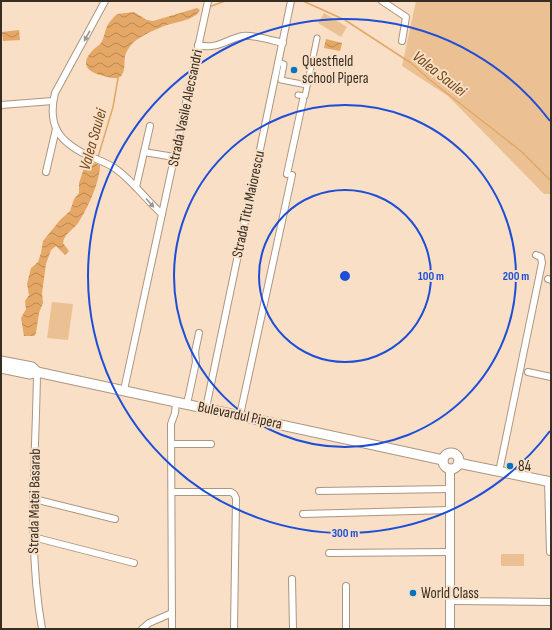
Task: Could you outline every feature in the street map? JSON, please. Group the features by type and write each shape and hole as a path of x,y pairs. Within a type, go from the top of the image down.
{"main road":[{"name":"Bulevardul Pipera","path":"1,361 32,367 37,372"},
{"name":"Bulevardul Pipera","path":"1,368 30,374 37,372 124,390 443,460"},
{"path":"447,454 452,454 458,458 458,463 455,468 450,469 444,466 443,460 447,454"},
{"path":"458,463 550,482"}],"street":[{"path":"105,1 78,53 57,88 53,101 53,117 56,129 59,135 74,147 97,160 118,169 162,214"},
{"name":"Strada Vasile Alecsandri","path":"124,390 208,1"},
{"name":"Strada Titu Maiorescu","path":"206,408 292,1"},
{"path":"382,1 406,17 402,41"},
{"path":"198,45 216,46 244,35 282,43"},
{"path":"298,94 305,96 317,38"},
{"path":"278,62 284,64 281,80 307,85"},
{"path":"240,415 290,174 303,100"},
{"path":"1,105 53,101"},
{"path":"136,187 150,126"},
{"path":"46,172 56,129"},
{"path":"144,152 174,157"},
{"path":"499,472 542,263 541,257 536,255"},
{"path":"187,404 196,362 195,352 199,332"},
{"name":"Strada Matei Basarab","path":"37,372 33,537 35,583 42,629"},
{"path":"528,372 551,377"},
{"path":"172,629 172,441 176,425 176,402"},
{"path":"172,441 212,444"},
{"path":"450,469 450,629"},
{"path":"550,482 550,552"},
{"path":"319,491 450,489"},
{"path":"172,492 231,492 236,498 234,629"},
{"path":"34,499 115,519"},
{"path":"303,514 450,510"},
{"path":"33,537 134,563"},
{"path":"329,553 450,552"},
{"path":"292,579 293,629"},
{"path":"346,586 346,629"},
{"path":"450,601 551,602"},
{"path":"142,629 148,623 172,612"}],"shaded area":[{"path":"416,1 551,1 551,194 544,194 448,96 402,66"},
{"path":"324,13 347,27 341,37 318,23"},
{"path":"52,302 73,304 68,340 47,338"},
{"path":"501,554 524,554 524,566 501,566"}],"water":[{"path":"197,8 200,10 194,17 156,29 134,42 126,53 123,72 118,78 100,75 88,69 86,63 89,55 101,43 107,26 117,14 134,12 147,20 153,21"},
{"path":"19,30 20,40 3,41 2,32"},
{"path":"326,39 342,43 340,51 324,48"},
{"path":"91,162 100,165 98,179 92,196 78,223 64,240 63,243 69,251 65,255 56,246 51,250 46,264 42,293 43,303 39,313 36,333 34,336 24,336 21,318 26,309 25,301 29,295 27,284 31,268 38,262 43,241 60,220 70,211 74,199 79,193 79,183 85,165"}],"waterway":[{"name":"Valea Saulei","path":"209,7 225,1"},
{"name":"Valea Saulei","path":"303,1 345,20 411,63 430,80 522,152 551,181"},
{"name":"Valea Saulei","path":"98,157 113,107 118,78"}],"place":[{"name":"Questfield school Pipera","path":"294,70"},
{"name":"84","path":"510,466"},
{"name":"World Class","path":"413,593"}]}
